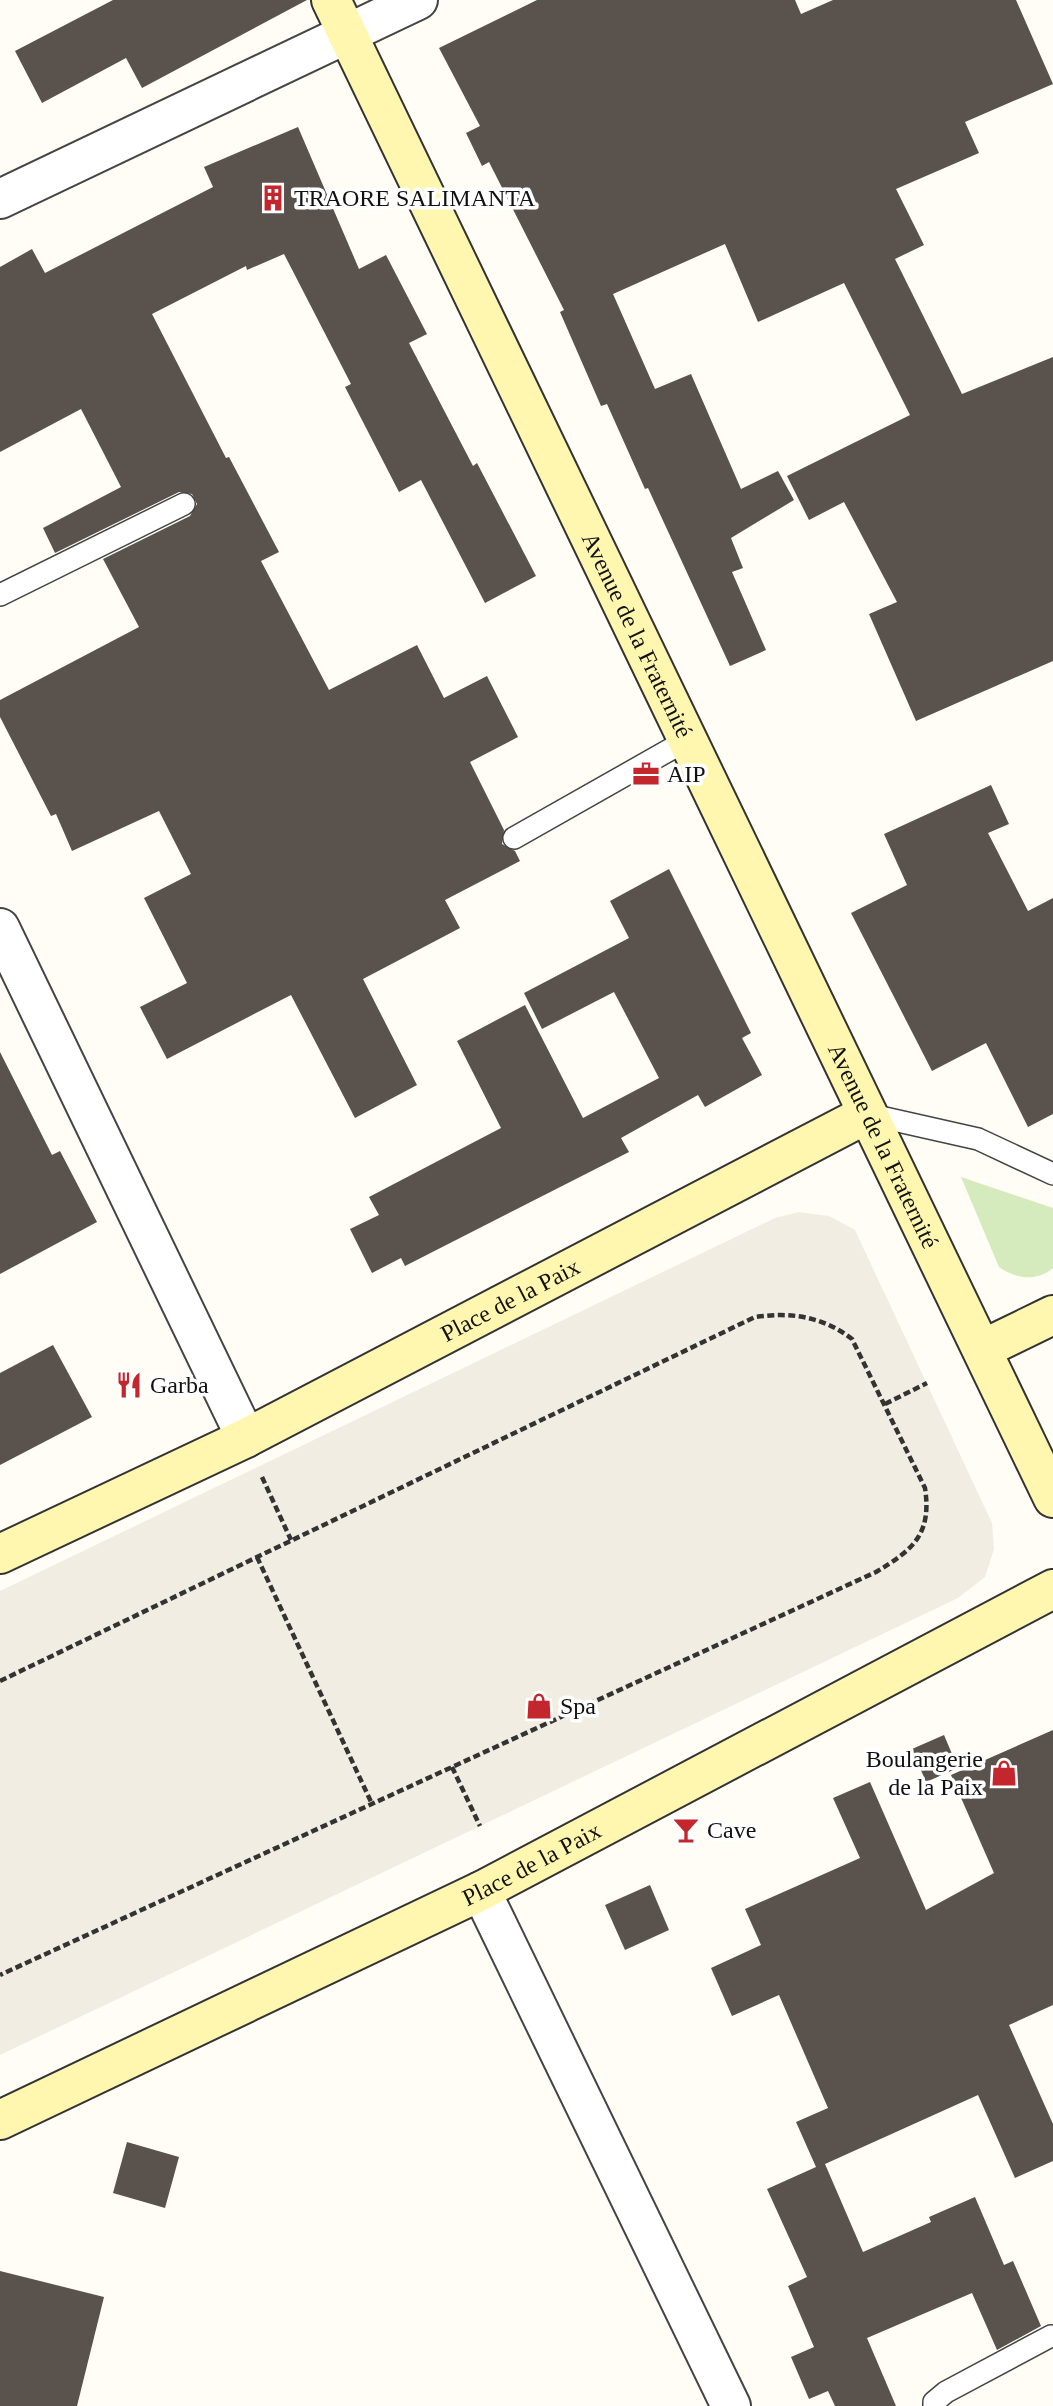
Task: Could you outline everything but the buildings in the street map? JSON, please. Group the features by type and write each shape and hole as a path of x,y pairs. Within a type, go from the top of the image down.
{"main road":[{"name":"Avenue de la Fraternité","path":"331,0 1053,1498"},
{"name":"Place de la Paix","path":"0,1554 252,1453 867,1114"},
{"path":"983,1349 1053,1315"},
{"name":"Place de la Paix","path":"0,2120 481,1891 1053,1589"}],"street":[{"path":"0,199 418,0"},
{"path":"0,928 252,1453"},
{"path":"481,1891 731,2406"}],"lane":[{"path":"0,595 184,504"},
{"path":"514,838 687,740"},
{"path":"867,1114 978,1139 1053,1174"},
{"path":"934,2406 934,2402 946,2392 1051,2336"}],"path":[{"path":"0,1681 755,1317 782,1313 832,1324 852,1339 925,1488 928,1505 920,1537 905,1555 876,1572 0,1975"},
{"path":"885,1404 927,1383"},
{"path":"252,1453 291,1540"},
{"path":"257,1557 372,1804"},
{"path":"452,1768 480,1826"}],"green space":[{"path":"961,1177 1053,1208 1053,1268 1040,1275 1026,1277 999,1267"}],"shaded area":[{"path":"799,1212 829,1216 855,1230 992,1523 994,1549 985,1577 958,1598 0,2055 0,1591 775,1218"}],"place":[{"name":"TRAORE SALIMANTA","path":"273,198"},
{"name":"AIP","path":"646,774"},
{"name":"Garba","path":"129,1385"},
{"name":"Spa","path":"539,1706"},
{"name":"Boulangerie de la Paix","path":"1004,1773"},
{"name":"Cave","path":"686,1830"}]}
